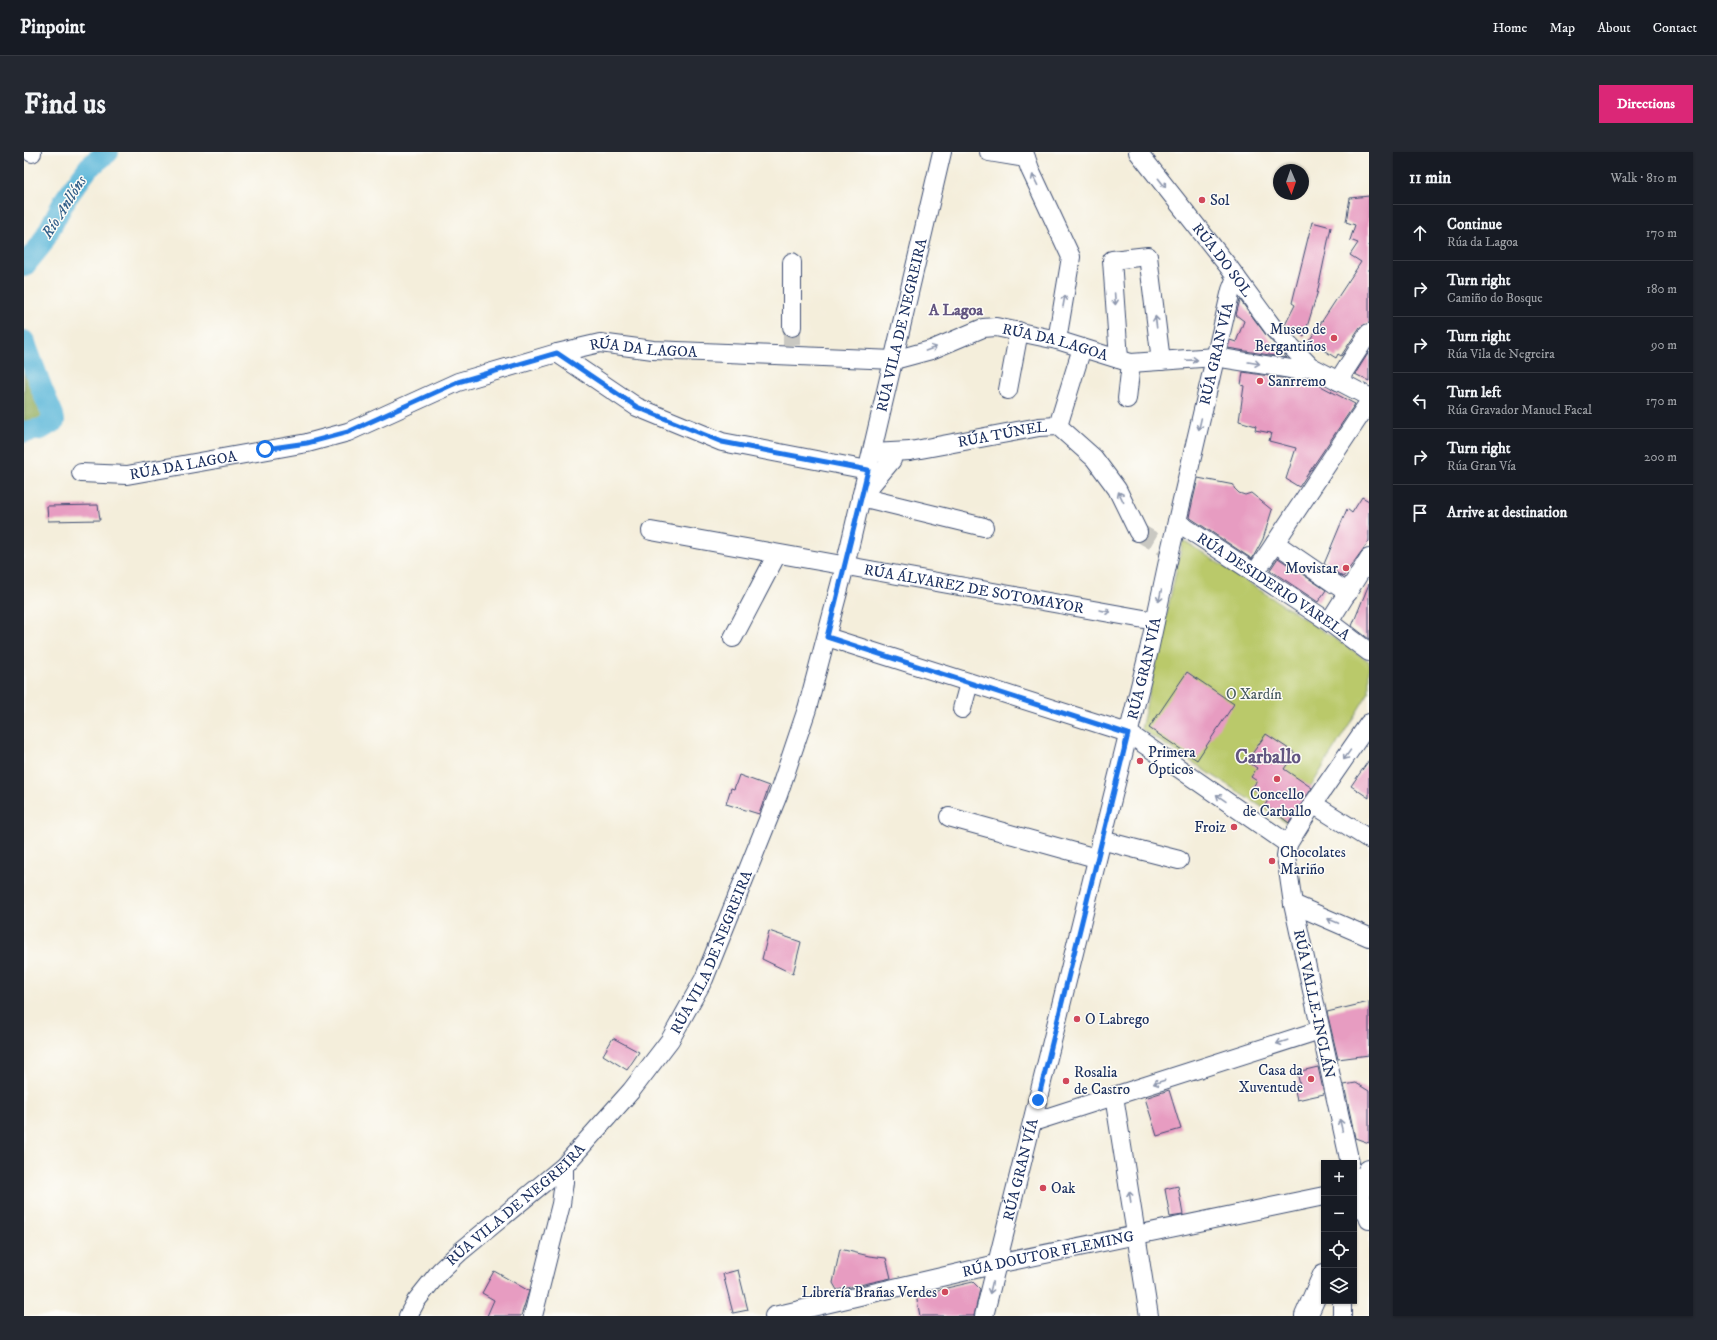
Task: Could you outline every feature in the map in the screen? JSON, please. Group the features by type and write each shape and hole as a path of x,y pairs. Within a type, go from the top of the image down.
{"main road":[{"path":"1358,1193 1369,1171"},
{"path":"1306,1316 1321,1281"}],"street":[{"name":"RÚA VILA DE NEGREIRA","path":"408,1316 427,1285 450,1261 564,1166 656,1060 674,1035 695,998 729,921 785,777 801,730 870,478 877,431 942,152"},
{"path":"989,152 1025,155 1072,257 1057,340"},
{"name":"RÚA DO SOL","path":"1138,152 1274,328 1310,366 1369,397"},
{"path":"1127,399 1125,361 1112,260 1148,256 1161,361"},
{"path":"792,262 792,327"},
{"name":"RÚA GRAN VÍA","path":"984,1316 1033,1122 1096,858 1128,734 1215,357 1236,277"},
{"name":"RÚA DA LAGOA","path":"81,473 127,475 307,443 348,432 458,382 557,353 600,343 653,350 894,360 931,350 983,328 996,327 1057,340 1125,361 1201,360 1215,357 1297,370 1310,366"},
{"path":"1008,390 1019,331"},
{"path":"1338,381 1369,333"},
{"path":"1058,426 1082,348"},
{"path":"557,353 637,407 722,442 870,478 984,527"},
{"path":"1255,573 1369,402"},
{"name":"RÚA TÚNEL","path":"870,478 901,454 1039,427 1058,426 1094,458 1117,489 1138,532"},
{"path":"877,431 901,454"},
{"name":"RÚA VILA DE NEGREIRA","path":"870,478 901,454"},
{"name":"RÚA DESIDERIO VARELA","path":"1177,522 1329,622 1369,652"},
{"name":"RÚA ÁLVAREZ DE SOTOMAYOR","path":"651,531 1155,621"},
{"path":"1275,543 1348,593"},
{"path":"732,638 777,554"},
{"path":"1329,622 1369,558"},
{"path":"827,637 1128,734 1288,844 1313,804 1369,723"},
{"path":"962,709 969,684"},
{"path":"1313,804 1369,840"},
{"path":"949,817 1096,858"},
{"path":"1101,840 1179,860"},
{"name":"RÚA VALLE-INCLÁN","path":"1288,844 1286,856 1293,904 1349,1160"},
{"path":"1293,904 1369,937"},
{"path":"1033,1122 1320,1030"},
{"path":"1114,1096 1149,1316"},
{"path":"533,1316 560,1204 564,1182 564,1166"},
{"path":"1358,1193 1369,1220"},
{"name":"RÚA DOUTOR FLEMING","path":"774,1316 814,1312 997,1264 1321,1197"},
{"path":"1342,1304 1342,1316"}],"green space":[{"path":"24,341 54,421 41,429 24,432"},
{"name":"O Xardín","path":"1183,540 1369,661 1369,692 1288,824 1141,729"}],"building":[{"path":"1369,196 1369,323 1360,327 1341,356 1338,354 1336,358 1309,341 1361,262 1350,255 1358,243 1350,240 1355,225 1346,222 1350,198"},
{"path":"1312,222 1331,227 1317,294 1304,337 1292,328 1290,330 1285,325 1295,305 1292,303"},
{"path":"1240,300 1266,335 1287,358 1228,348 1230,340 1236,342 1244,321 1236,315"},
{"path":"1369,352 1369,381 1355,374"},
{"path":"1243,372 1295,380 1302,379 1317,384 1355,404 1299,487 1286,479 1296,448 1269,441 1271,433 1255,430 1256,426 1239,421 1244,386 1241,385"},
{"path":"1198,478 1234,485 1234,488 1239,493 1245,495 1251,493 1272,510 1263,539 1252,559 1189,517"},
{"path":"1362,497 1369,501 1369,541 1343,577 1324,564 1347,509 1352,513"},
{"path":"98,505 100,520 48,521 47,506"},
{"path":"1278,558 1326,590 1318,602 1270,570"},
{"path":"1369,584 1369,639 1352,626"},
{"path":"1187,672 1234,704 1197,760 1149,728"},
{"name":"Concello de Carballo","path":"1266,734 1295,753 1284,769 1312,788 1289,823 1265,805 1269,799 1252,788 1257,781 1251,777 1257,768 1247,761"},
{"path":"1369,760 1369,798 1351,786"},
{"path":"739,775 769,786 759,814 726,804 731,788 734,789"},
{"path":"769,931 801,942 793,974 762,959"},
{"path":"1369,1002 1369,1055 1338,1059 1327,1012"},
{"path":"613,1038 639,1052 627,1070 603,1055"},
{"name":"Casa da Xuventude","path":"1318,1067 1324,1094 1297,1100 1294,1086 1300,1085 1297,1072"},
{"path":"1356,1083 1369,1091 1369,1143 1355,1138 1344,1085"},
{"path":"1169,1090 1181,1129 1157,1136 1145,1098"},
{"path":"1178,1186 1183,1215 1170,1217 1165,1189"},
{"path":"840,1249 869,1256 886,1258 891,1278 837,1290 833,1283"},
{"path":"738,1270 748,1310 733,1313 723,1274"},
{"path":"494,1271 529,1291 521,1316 487,1316 494,1300 482,1293"},
{"path":"973,1282 980,1289 974,1316 920,1316 916,1295"}],"waterway":[{"name":"Río Anllóns","path":"24,266 41,245 66,198 89,167 108,152"},
{"name":"Río Anllóns","path":"24,341 54,421 41,429 24,432"}],"tunnel":[{"path":"792,327 792,356"},
{"path":"1138,532 1162,546 1171,547"}],"place":[{"name":"Sol","path":"1202,200"},
{"name":"Museo de Bergantiños","path":"1334,338"},
{"name":"Sanrremo","path":"1260,381"},
{"name":"Movistar","path":"1346,568"},
{"name":"Primera Ópticos","path":"1140,761"},
{"name":"Concello de Carballo","path":"1277,779"},
{"name":"Froiz","path":"1234,827"},
{"name":"Chocolates Mariño","path":"1272,861"},
{"name":"O Labrego","path":"1077,1019"},
{"name":"Casa da Xuventude","path":"1311,1079"},
{"name":"Rosalia de Castro","path":"1066,1081"},
{"name":"Oak","path":"1043,1188"},
{"name":"Librería Brañas Verdes","path":"945,1292"}],"district":[{"name":"A Lagoa","path":"956,310"},
{"name":"Carballo","path":"1268,757"}],"route":[{"path":"265,449 307,443 348,432 458,382 557,353 637,407 722,442 868,470 846,566 827,637 1128,734 1123,748 1038,1100"}]}
